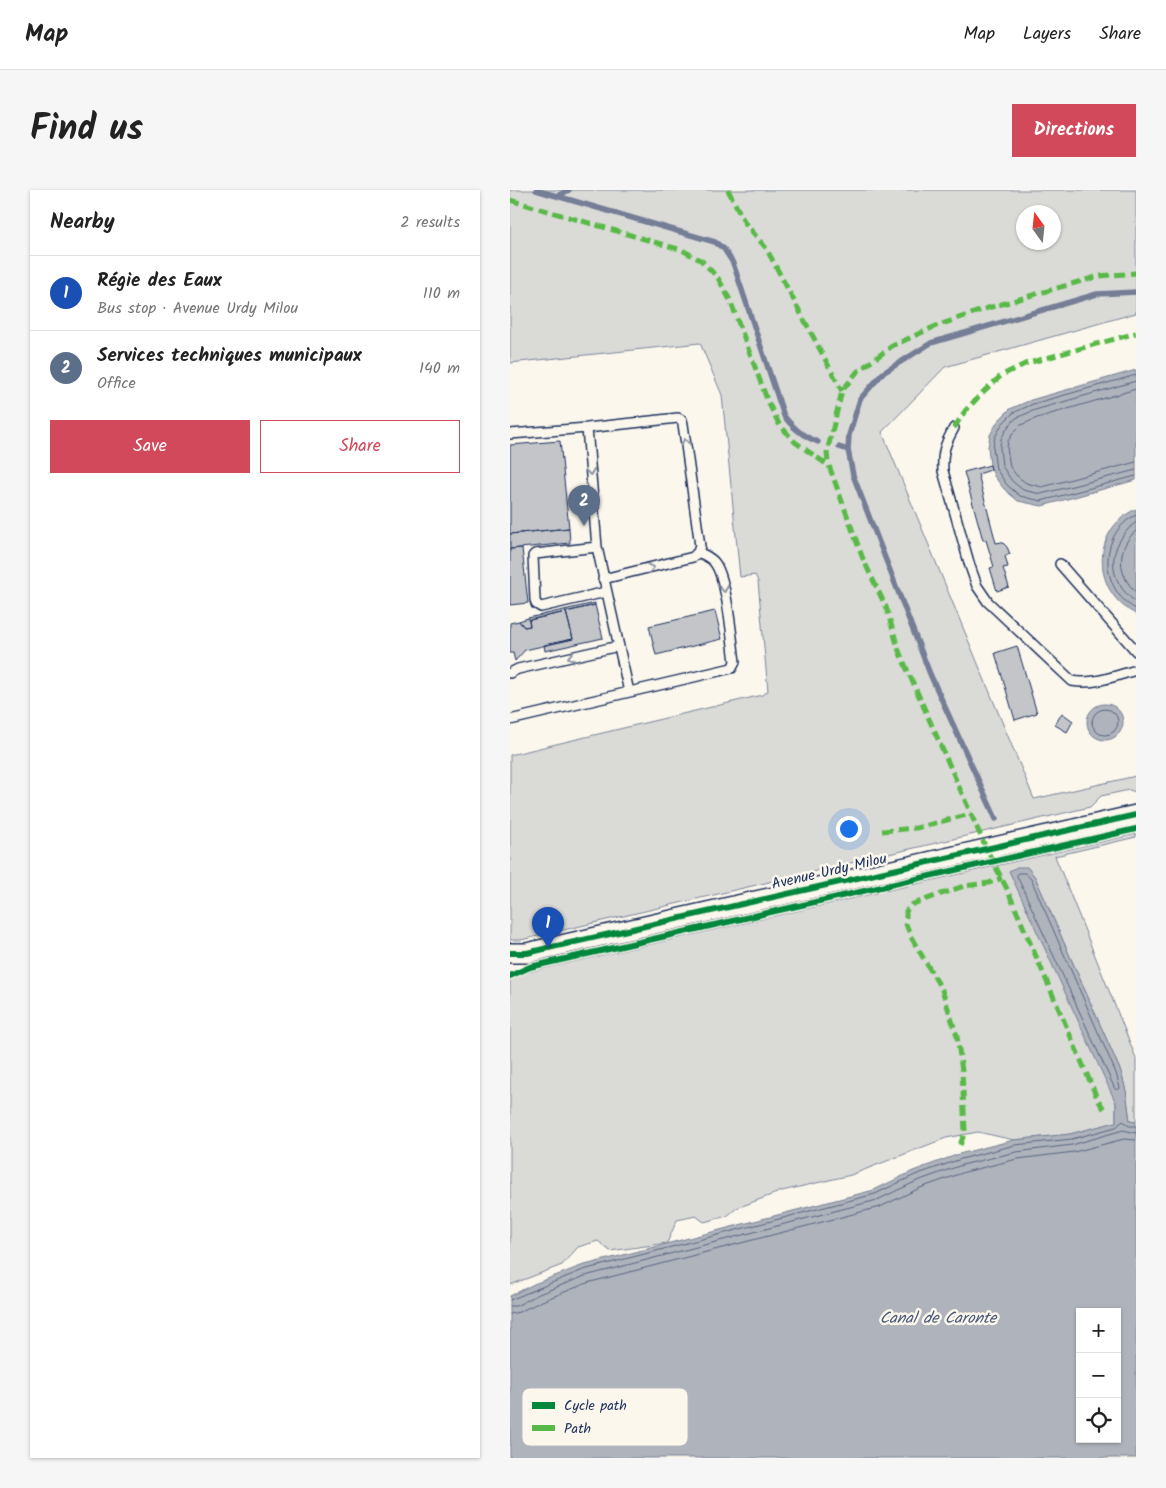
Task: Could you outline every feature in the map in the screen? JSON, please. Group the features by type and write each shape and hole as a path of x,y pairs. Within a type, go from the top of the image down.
{"street":[{"name":"Avenue Urdy Milou","path":"516,956 1136,815"}],"lane":[{"path":"510,434 678,418 682,420 700,546 698,552 693,557 603,579"},
{"path":"587,428 597,547 629,692"},
{"path":"954,428 945,445 942,457 943,471 970,566 977,586 988,602 1072,681 1083,683 1096,681 1136,670"},
{"path":"597,547 536,554 533,556 535,600 536,604 541,607 606,592"},
{"path":"510,720 732,668 734,665 723,577 708,556 698,552"},
{"path":"1060,564 1136,651"},
{"path":"510,673 619,646"}],"shaded area":[{"path":"510,190 1136,190 1136,313 945,367 882,432 1034,799 1136,776 1136,792 1129,790 1101,796 1090,807 521,940 510,940 510,755 762,695 768,691 758,581 755,575 740,577 722,395 700,343 510,363"},
{"path":"1136,834 1136,837 1055,856 1136,1058 1136,1122 1130,1121 1121,1072 1035,877 1027,867 1116,1103 1116,1122 1070,1134 1014,1140 978,1132 946,1138 851,1175 782,1191 737,1208 727,1216 704,1222 696,1216 677,1220 667,1243 610,1251 598,1241 578,1247 562,1265 510,1285 510,980 528,972"}],"water":[{"path":"1136,370 1136,480 1042,506 1018,501 1004,489 994,476 990,465 988,447 990,435 998,421 1010,409 1031,400"},
{"path":"1136,509 1136,614 1121,604 1111,592 1105,577 1102,561 1104,546 1110,531 1121,519"},
{"path":"1105,704 1112,705 1118,709 1122,715 1122,729 1118,735 1112,739 1105,740 1098,739 1092,735 1088,729 1087,722 1088,715 1092,709 1098,705"},
{"name":"Canal de Caronte","path":"1017,867 1027,867 1035,877 1121,1072 1130,1121 1136,1122 1136,1458 510,1458 510,1296 534,1284 581,1266 874,1190 913,1171 959,1154 1014,1140 1070,1134 1116,1122 1116,1103 1009,871"}],"building":[{"path":"560,441 569,528 510,534 510,445"},
{"path":"990,465 991,470 978,474 996,543 1002,542 1010,554 1005,556 1008,567 1003,568 1009,587 997,591 990,568 994,567 986,540 983,540 964,472"},
{"path":"569,528 570,543 510,549 510,534"},
{"path":"522,548 528,603 510,605 510,549"},
{"path":"595,603 595,605 566,612 529,620 528,618"},
{"path":"595,605 603,638 545,651 544,645 573,639 566,612"},
{"path":"715,611 722,639 656,655 649,626"},
{"path":"566,612 573,639 525,650 515,661 513,653 510,653 510,623 519,621 524,627 530,626 529,620"},
{"path":"528,618 530,626 524,627 519,621"},
{"path":"1017,646 1037,713 1015,720 995,653"},
{"path":"1062,713 1073,721 1067,732 1055,725"}],"waterway":[{"path":"536,190 715,242 724,249 733,263 784,416 799,432 818,442"},
{"path":"557,196 569,190"},
{"path":"996,819 930,674 853,475 848,450 849,435 860,399 883,373 931,343 1097,294 1136,292"},
{"path":"839,447 848,450"}],"marked path":[{"path":"728,190 745,223 766,248 842,391"},
{"path":"510,200 682,250 702,261 718,278 730,300 768,402 779,424 795,442 829,466"},
{"path":"1104,1109 1098,1100 1007,889 986,848 899,651 886,607 863,559 828,463 827,452 842,391 857,372 892,346 936,326 988,308 1099,276 1136,273"},
{"path":"954,428 965,411 1002,375 1025,364 1136,333"},
{"path":"882,831 916,828 971,814"},
{"path":"960,1145 965,1132 962,1071 957,1036 942,990 911,937 906,924 906,911 913,904 964,886 989,883 1002,878"}],"cycle path":[{"path":"510,953 527,953 1136,815"},
{"path":"510,976 530,967 1136,829"}],"place":[{"name":"Services techniques municipaux","path":"584,526"},
{"name":"Régie des Eaux","path":"548,948"}]}
